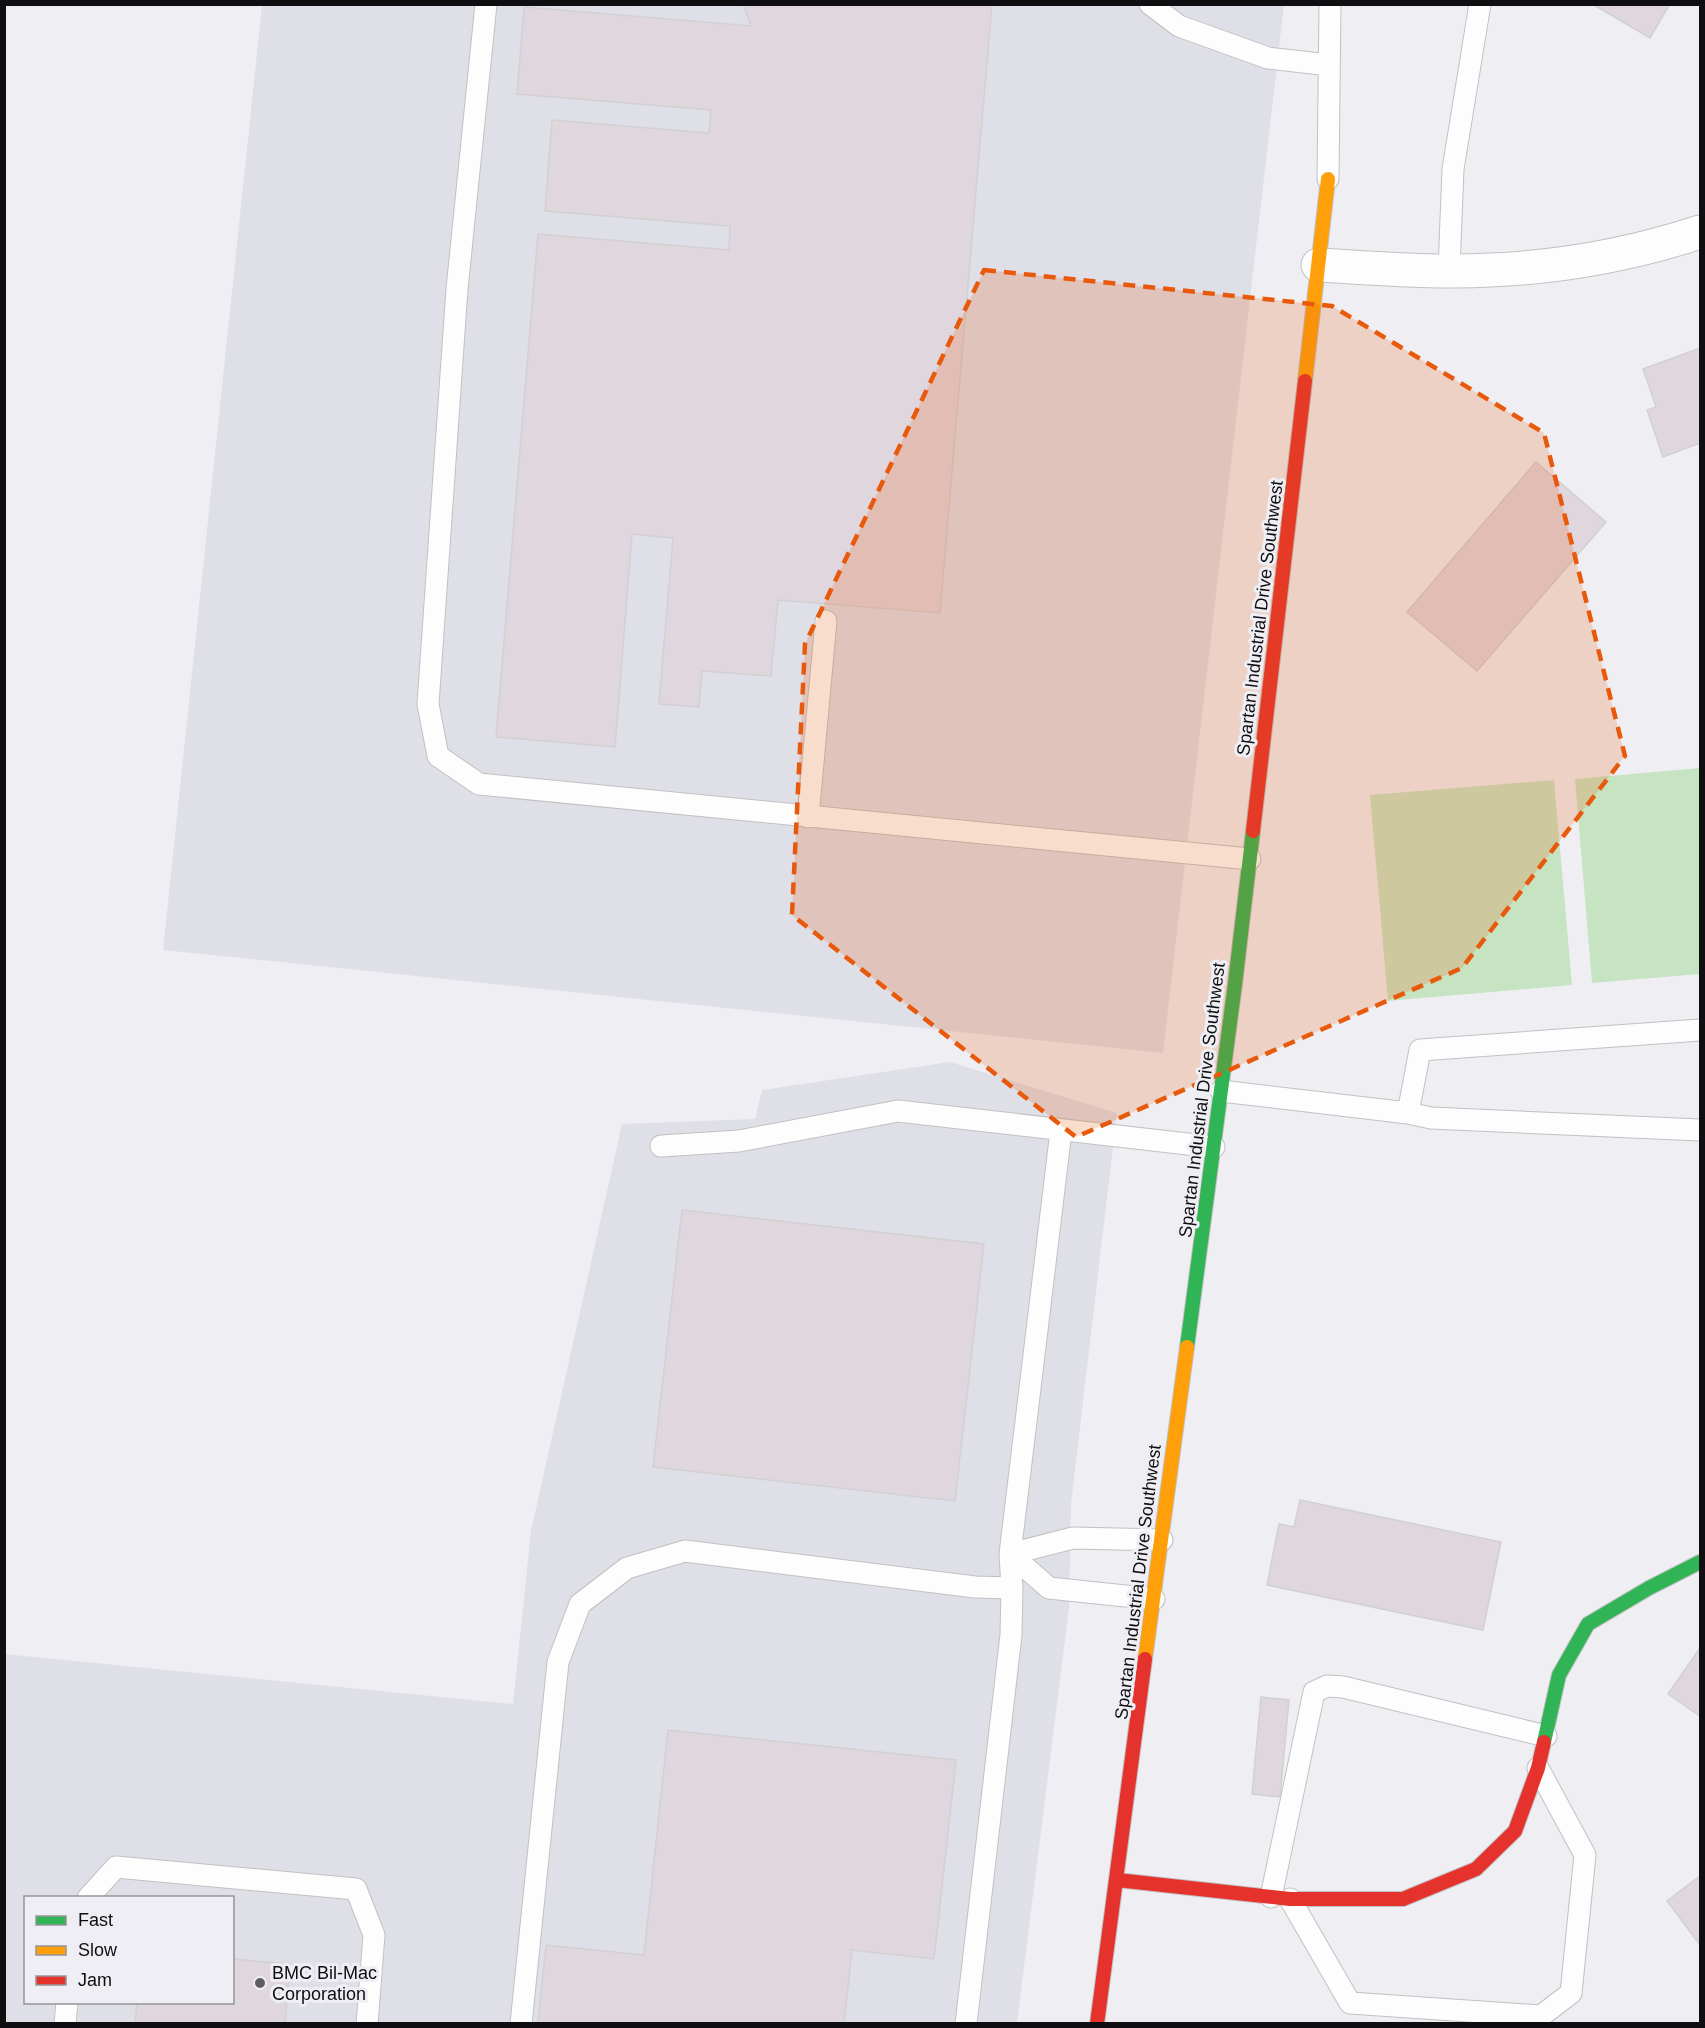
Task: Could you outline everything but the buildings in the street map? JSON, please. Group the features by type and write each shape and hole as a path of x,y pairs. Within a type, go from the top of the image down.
{"street":[{"name":"Spartan Industrial Drive Southwest","path":"1097,2024 1214,1147 1250,859 1328,179"},
{"path":"1318,265 1488,271 1542,267 1603,257 1701,231"},
{"path":"1117,1880 1281,1898 1402,1899 1476,1869 1515,1831 1538,1768 1559,1675 1588,1624 1649,1588 1701,1563"}],"lane":[{"path":"486,4 457,289 428,704 438,756 479,784 1250,859"},
{"path":"1150,4 1179,26 1268,58 1329,65"},
{"path":"1328,179 1330,4"},
{"path":"1449,270 1453,169 1480,4"},
{"path":"808,817 825,621"},
{"path":"1408,1113 1420,1050 1701,1030"},
{"path":"1221,1091 1408,1113 1431,1118 1701,1130"},
{"path":"661,1146 739,1141 898,1111 1214,1147"},
{"path":"966,2024 1011,1635 1010,1554 1061,1131"},
{"path":"1010,1554 1073,1538 1162,1540"},
{"path":"521,2024 558,1662 580,1604 627,1568 685,1551 975,1587 1012,1588"},
{"path":"1010,1554 1049,1588 1154,1599"},
{"path":"1538,1768 1586,1855 1571,1993 1541,2016 1350,2003 1281,1898 1314,1692 1327,1686 1343,1686 1546,1736"},
{"path":"90,1896 116,1867 356,1889 374,1935 367,2024"},
{"path":"65,2024 67,2004"}],"highlighted area":[{"path":"984,270 1332,306 1544,433 1625,756 1462,968 1076,1137 792,915 805,644"}],"shaded area":[{"path":"262,5 1284,5 1163,1053 163,950"},
{"path":"950,1062 1117,1113 1071,1504 1069,1608 1017,2023 5,2023 4,1654 513,1704 531,1531 622,1124 755,1119 762,1090"}],"green space":[{"path":"1700,768 1700,974 1592,983 1575,779"},
{"path":"1554,780 1572,985 1388,1001 1370,795"}],"traffic: fast":[{"path":"1187,1347 1253,831"},
{"path":"1544,1742 1559,1675 1588,1624 1649,1588 1700,1562"}],"traffic: slow":[{"path":"1305,381 1328,179"},
{"path":"1145,1659 1187,1347"}],"traffic: jam":[{"path":"1253,831 1305,381"},
{"path":"1097,2024 1145,1659"},
{"path":"1117,1880 1290,1899 1403,1899 1476,1869 1515,1831 1538,1768 1544,1742"}],"place":[{"name":"BMC Bil-Mac Corporation","path":"260,1983"}]}
